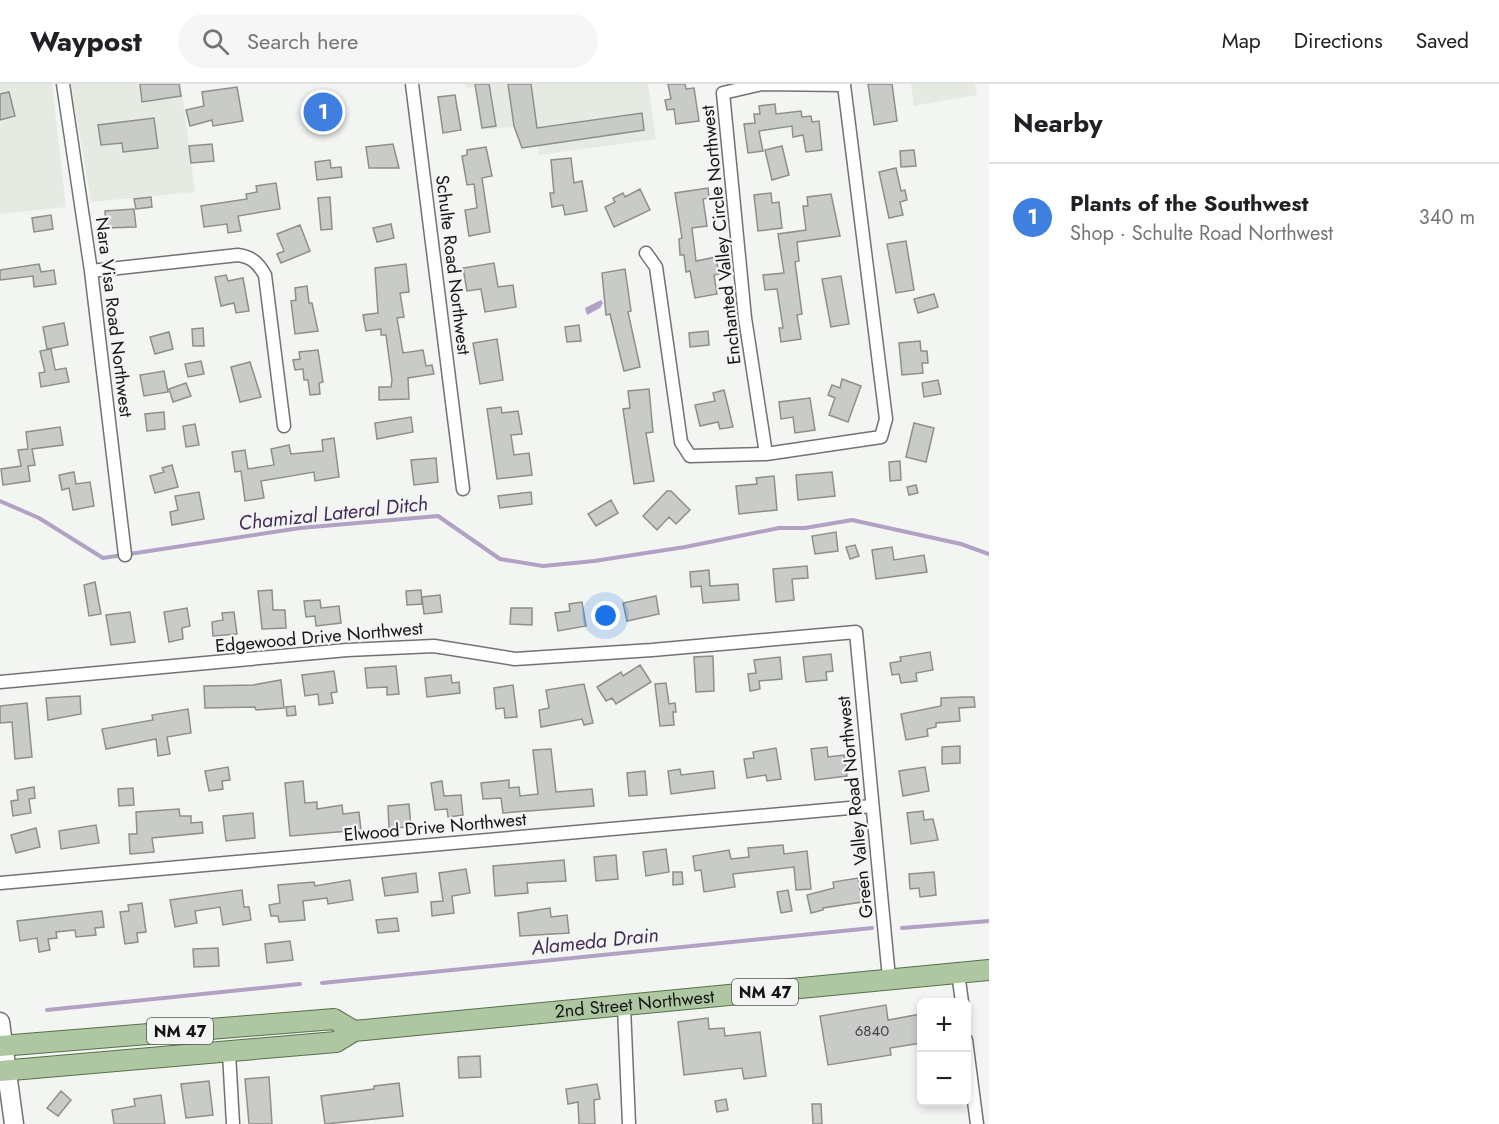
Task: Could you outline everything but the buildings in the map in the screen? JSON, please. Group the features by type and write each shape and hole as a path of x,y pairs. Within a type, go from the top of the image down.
{"main road":[{"name":"2nd Street Northwest","path":"3,1071 229,1053 336,1042 354,1031 624,1007 889,978 989,970"},
{"name":"2nd Street Northwest","path":"1,1046 334,1019 354,1031"},
{"path":"0,1022 3,1071 14,1124"}],"street":[{"name":"Nara Visa Road Northwest","path":"63,84 91,271 125,555"},
{"name":"Schulte Road Northwest","path":"412,84 463,489"},
{"name":"Enchanted Valley Circle Northwest","path":"762,84 844,85 886,419 881,437 766,454 735,231 723,93 762,84"},
{"path":"646,253 656,267 681,442 690,456 766,454"},
{"path":"91,271 238,255 248,256 256,261 266,275 284,426"},
{"name":"Edgewood Drive Northwest","path":"0,682 346,650 434,646 515,659 652,650 856,632"},
{"name":"Green Valley Road Northwest","path":"856,632 889,978"},
{"name":"Elwood Drive Northwest","path":"0,883 872,806"},
{"path":"958,973 961,998"},
{"path":"624,1007 630,1124"},
{"path":"968,1052 977,1124"},
{"path":"229,1053 233,1124"}],"shaded area":[{"path":"0,84 52,84 66,207 0,214"},
{"path":"71,84 181,84 195,192 91,202"},
{"path":"466,84 648,84 656,139 539,155 535,125 481,130 475,87 466,88"},
{"path":"911,84 975,84 977,95 914,106"},
{"path":"601,300 603,303 600,308 587,315 585,308"}],"waterway":[{"name":"Chamizal Lateral Ditch","path":"0,501 39,518 103,558 300,528 438,516 500,559 543,566 594,561 685,547 779,528 805,528 852,520 961,544 989,554"},
{"name":"Alameda Drain","path":"902,928 989,921"},
{"name":"Alameda Drain","path":"322,983 872,928"},
{"name":"Alameda Drain","path":"47,1010 300,984"}],"place":[{"name":"Plants of the Southwest","path":"323,112"}]}
